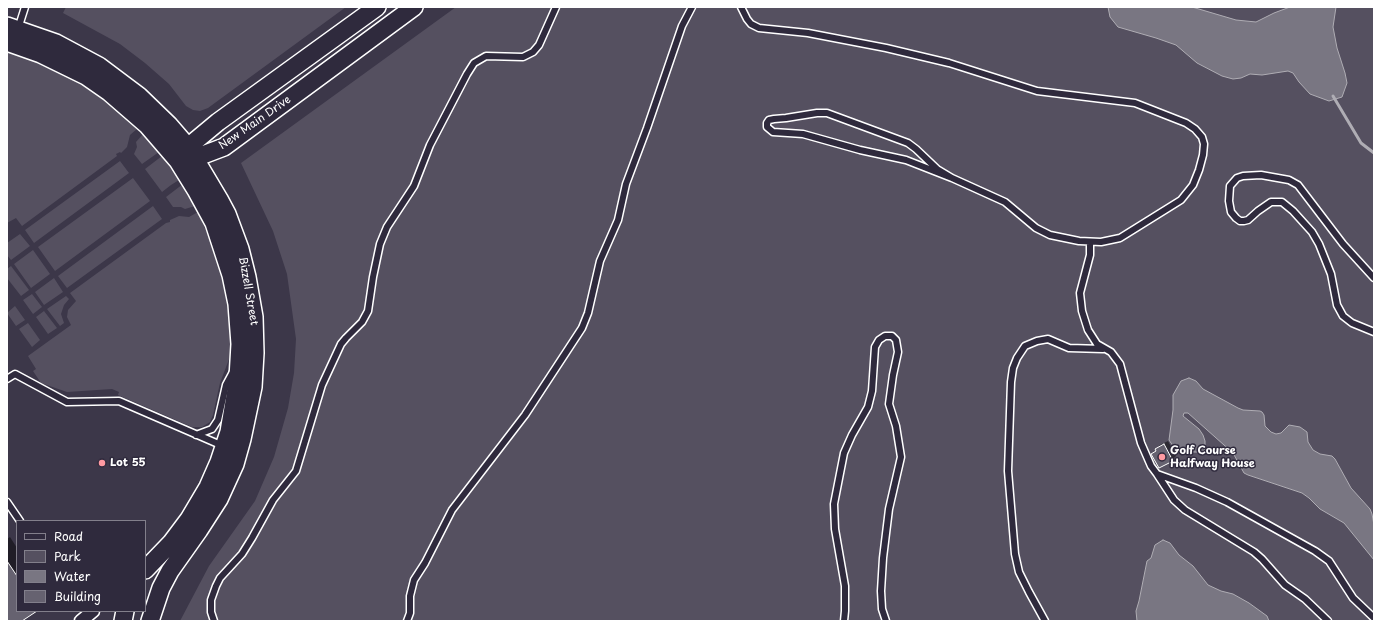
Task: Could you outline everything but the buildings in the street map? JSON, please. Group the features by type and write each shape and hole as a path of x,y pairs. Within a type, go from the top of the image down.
{"street":[{"name":"New Main Drive","path":"178,161 191,152 218,122 378,7"},
{"name":"New Main Drive","path":"191,152 224,147 414,7"},
{"name":"Bizzell Street","path":"11,35 56,43 99,66 139,96 169,125 191,152 210,182 227,214 240,249 247,277 254,317 255,353 253,387 247,423 189,519 171,543 146,569"},
{"name":"Bizzell Street","path":"11,35 97,84 119,100 147,125 178,161 204,204 214,223 231,275 237,304 240,360 226,485 217,503 166,579 150,621"},
{"path":"169,125 180,129 193,130 218,122"},
{"path":"210,182 213,161 218,152 224,147"},
{"path":"80,621 91,612"}],"lane":[{"path":"11,35 25,7"},
{"path":"214,621 211,612 211,600 216,586 220,578 242,554 273,500 296,471 322,385 341,344 362,322 368,311 380,244 387,227 414,186 430,145 467,74 474,63 486,56 523,57 533,52 539,45 556,7"},
{"path":"407,621 410,614 410,596 414,580 425,563 452,510 525,415 582,328 588,313 600,261 618,220 626,184 682,26 692,7"},
{"path":"741,7 751,24 759,28 814,34 886,48 949,64 1037,91 1135,103 1186,123 1195,129 1202,137 1204,144 1199,170 1192,185 1181,200 1120,238 1101,242 1090,242 1050,235 1036,228 1005,202 952,178 906,160 860,150 803,134 773,132 767,128 767,123 768,120 774,118 827,113 908,143 937,169 952,178"},
{"path":"1374,278 1343,244 1298,185 1289,180 1261,175 1243,176 1237,178 1230,186 1229,201 1231,212 1240,220 1248,220 1258,210 1271,202 1282,202 1293,211 1312,232 1319,244 1331,274 1337,304 1343,316 1352,323 1374,332"},
{"path":"1090,242 1090,255 1080,293 1082,311 1088,330 1098,344 1111,352 1120,364 1141,443 1151,466 1174,500 1185,510 1254,552 1285,585 1305,599 1328,621"},
{"path":"844,621 845,586 835,529 834,504 844,453 852,435 868,407 872,391 875,347 879,340 885,336 892,336 896,340 898,352 889,404 896,426 901,457 889,509 883,558 881,590 882,610 886,621"},
{"path":"1045,621 1019,572 1015,554 1008,471 1011,382 1013,368 1017,358 1025,346 1037,341 1048,339 1069,348 1092,348 1106,350"},
{"path":"196,435 212,429 219,414 226,385 240,360"},
{"path":"7,379 15,374 67,402 119,401 231,450"},
{"path":"1157,474 1196,488 1227,502 1315,551 1329,561 1353,598 1374,618"},
{"path":"7,502 19,520"}],"green space":[{"path":"66,7 346,7 208,108 200,111 193,110 186,106 169,84 120,44 63,13"},
{"path":"456,7 1374,7 1374,621 180,621 209,566 255,501 274,457 288,408 294,373 296,339 287,274 273,231 241,163"},
{"path":"7,52 53,68 75,80 106,101 138,128 130,135 127,147 121,153 116,154 117,156 22,226 16,218 7,223"},
{"path":"143,134 159,152 142,164 134,154 137,147 136,142"},
{"path":"162,156 179,180 162,192 145,169"},
{"path":"120,161 129,173 34,243 25,230"},
{"path":"133,178 150,201 55,271 38,247"},
{"path":"183,184 195,206 185,209 181,207 173,207 166,197"},
{"path":"153,206 162,219 67,288 58,276"},
{"path":"198,212 213,247 220,270 229,316 231,344 231,354 220,383 210,422 202,427 192,427 118,395 119,392 112,389 67,392 41,383 33,371 36,369 28,356 71,325 67,317 68,310 76,301 70,293 166,223 170,222 170,220 179,216 189,217"},
{"path":"20,234 30,246 11,260 7,255 7,243"},
{"path":"33,250 50,274 31,288 14,264"},
{"path":"11,266 29,290 21,296 7,278 7,269"},
{"path":"54,278 63,292 44,305 35,292"},
{"path":"32,294 42,307 33,314 23,300"},
{"path":"66,296 69,299 64,305 61,314 64,323 60,326 47,309"},
{"path":"15,306 25,320 16,326 7,313"},
{"path":"44,311 57,328 48,334 36,317"},
{"path":"28,323 40,340 32,347 19,329"}],"water":[{"path":"1108,7 1192,7 1236,20 1256,22 1290,7 1336,7 1333,27 1337,48 1347,83 1342,97 1329,101 1310,94 1293,73 1288,71 1262,75 1250,74 1241,78 1233,79 1222,76 1197,63 1176,45 1118,27 1110,17"},
{"path":"1189,378 1196,381 1203,389 1238,408 1262,412 1264,415 1265,426 1271,432 1276,434 1281,433 1289,425 1300,427 1307,432 1308,442 1313,450 1320,454 1332,456 1351,488 1370,509 1374,525 1374,560 1344,523 1320,509 1302,493 1244,473 1233,453 1188,413 1184,413 1183,416 1199,429 1203,435 1205,449 1202,452 1191,452 1173,446 1169,440 1173,410 1173,395 1181,381"},
{"path":"1163,540 1170,543 1179,555 1193,566 1208,585 1221,591 1233,594 1249,603 1267,616 1269,621 1137,621 1136,611 1147,561 1151,558 1155,545"}],"waterway":[{"path":"1333,96 1361,143 1374,153"}],"place":[{"name":"Golf Course Halfway House","path":"1162,457"},
{"name":"Lot 55","path":"102,463"}]}
